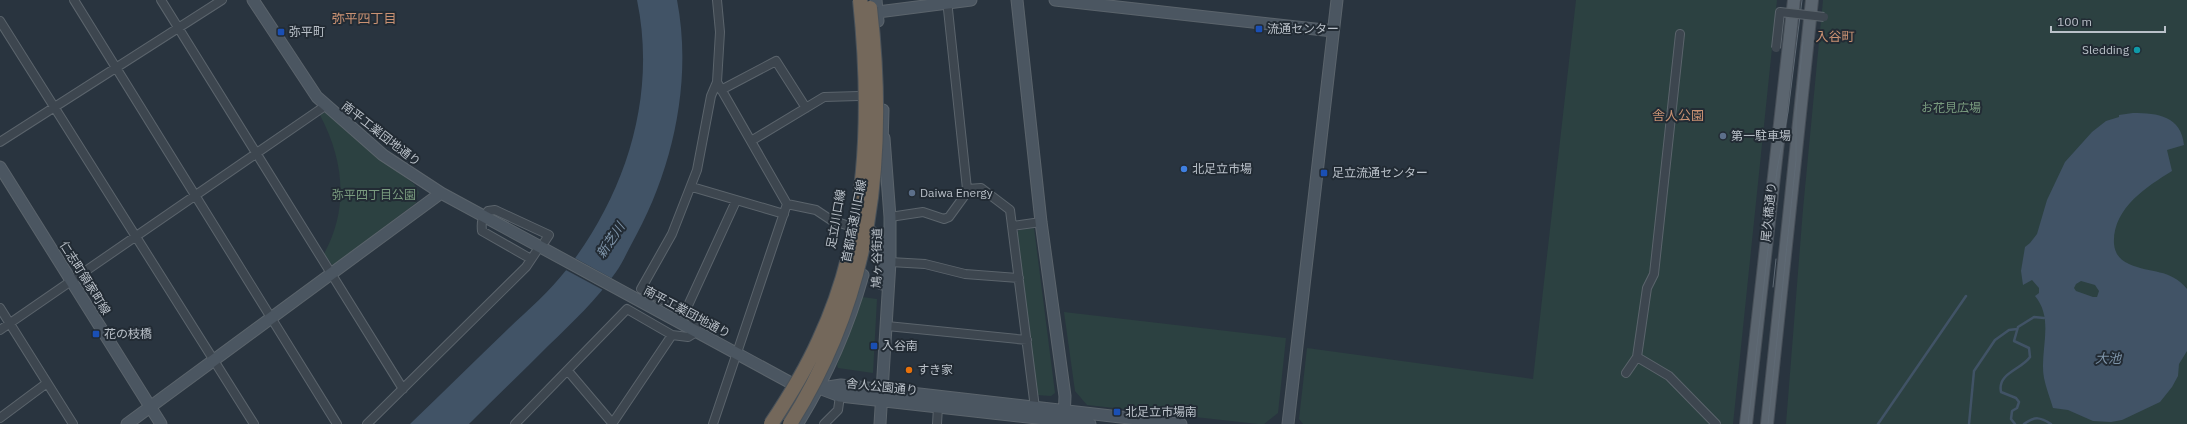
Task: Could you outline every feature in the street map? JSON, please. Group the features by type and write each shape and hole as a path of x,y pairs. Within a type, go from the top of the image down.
{"highway":[{"name":"首都高速川口線","path":"771,424 806,367 820,339 846,268 856,224 863,180 866,132 865,69 860,0"},
{"name":"首都高速川口線","path":"790,424 817,378 830,349 857,273 868,226 874,182 878,131 877,86 869,0"}],"main road":[{"name":"尾久橋通り","path":"1746,424 1794,0"},
{"name":"尾久橋通り","path":"1768,424 1812,0"}],"street":[{"path":"74,0 337,424"},
{"path":"162,0 403,389"},
{"path":"0,142 222,0"},
{"name":"南平工業団地通り","path":"253,0 305,82 325,106 383,155 441,192 791,383 819,388"},
{"path":"713,424 787,204 719,86 720,32 717,0"},
{"name":"足立川口線","path":"764,424 791,383 807,354 827,307 840,268 849,226 860,138 854,0"},
{"path":"797,424 819,388 849,318 863,272 872,232 883,126 876,0"},
{"path":"855,14 947,1 971,0"},
{"path":"1017,0 1041,222 1065,419"},
{"path":"1055,0 1333,31"},
{"path":"1288,424 1336,0"},
{"path":"890,217 923,212 944,218 949,217 965,195 967,189 947,1"},
{"path":"1776,48 1780,12 1824,17"},
{"path":"0,21 254,424"},
{"path":"1626,373 1637,356 1647,288 1654,274 1680,34"},
{"path":"516,424 627,309 672,335 688,337 696,332 696,325 690,314 641,289 672,234 692,187 704,138 711,96 719,86 776,61 806,108"},
{"path":"751,141 824,97 859,96"},
{"path":"0,330 325,106"},
{"name":"鳩ヶ谷街道","path":"880,424 890,262 890,217 883,126"},
{"name":"仁志町領家町線","path":"0,167 161,424"},
{"path":"692,187 784,214"},
{"path":"967,189 981,188 1010,210 1036,417"},
{"path":"127,424 214,362 441,192"},
{"path":"685,312 736,201"},
{"path":"787,204 816,210 830,220 849,226"},
{"path":"367,424 534,256 482,232 481,222 488,211 495,210 547,238"},
{"path":"1012,226 1041,222"},
{"name":"鳩ヶ谷街道","path":"849,226 872,232 878,236 882,246 882,395"},
{"path":"890,262 925,264 965,274 1019,278"},
{"path":"0,308 73,424"},
{"path":"887,326 1027,340"},
{"path":"568,371 612,424 672,335"},
{"path":"1637,356 1669,376 1716,424"},
{"path":"0,418 47,383"},
{"name":"舎人公園通り","path":"819,388 841,386 938,407 1036,417 1181,424"},
{"name":"舎人公園通り","path":"819,388 840,396 882,395 1036,417"},
{"path":"824,424 838,410 840,396"},
{"path":"937,424 938,407"},
{"name":"舎人公園通り","path":"1065,419 1090,424"}],"green space":[{"path":"1576,0 1777,0 1733,424 1303,424 1299,419 1307,348 1533,379"},
{"name":"お花見広場","path":"1823,0 2187,0 2187,424 1786,424 1803,209"},
{"name":"弥平四丁目公園","path":"325,112 352,136 414,184 419,192 416,203 333,266 324,254 332,237 337,219 340,202 340,184 334,150 320,115"},
{"path":"1034,228 1055,393 1051,396 1037,395 1017,233 1019,230"},
{"path":"862,297 877,299 873,373 838,368 837,365"},
{"path":"1064,312 1286,338 1278,413 1264,424 1258,424 1087,405 1075,391"}],"water":[{"name":"新芝川","path":"637,0 677,0 681,31 682,63 680,95 668,158 658,188 622,262 609,282 584,310 469,424 410,424 553,285 567,269 588,240 606,208 620,176 632,142 639,107 643,72 642,36"},
{"name":"大池","path":"2133,113 2159,115 2173,122 2182,135 2184,145 2167,150 2172,171 2152,184 2132,200 2119,220 2115,231 2114,244 2117,254 2121,259 2137,267 2167,274 2181,282 2187,289 2187,351 2179,364 2178,376 2172,387 2160,402 2122,420 2111,422 2093,421 2068,410 2053,408 2044,378 2044,315 2041,305 2035,296 2039,293 2039,288 2032,280 2023,285 2021,271 2025,247 2037,234 2047,200 2065,162 2092,132 2106,121 2119,117 2119,115","holes":["2081,281 2095,285 2099,291 2097,297 2076,291 2074,288 2076,284"]}],"pier":[{"path":"573,257 613,279 603,290 564,269"}],"waterway":[{"path":"1878,424 1966,296"},
{"path":"2015,424 2011,419 2012,411 2017,408 2019,402 2016,398 2001,392 2001,386 2006,376 2030,357 2029,348 2014,341 2018,327 2034,317 2044,318"},
{"path":"1969,424 1974,371 1995,340 2009,330 2017,329"},
{"path":"2024,424 2038,418 2051,424"}],"tram line":[{"path":"1748,424 1777,170 1788,112 1802,0"},
{"path":"1768,424 1796,160 1796,112 1803,42"},
{"path":"1773,287 1776,259"}],"place":[{"name":"流通センター","path":"1259,29"},
{"name":"弥平町","path":"281,32"},
{"name":"Sledding","path":"2137,50"},
{"name":"第一駐車場","path":"1723,136"},
{"name":"北足立市場","path":"1184,169"},
{"name":"足立流通センター","path":"1324,173"},
{"name":"Daiwa Energy","path":"912,193"},
{"name":"花の枝橋","path":"96,334"},
{"name":"入谷南","path":"874,346"},
{"name":"すき家","path":"909,370"},
{"name":"北足立市場南","path":"1117,412"}],"district":[{"name":"弥平四丁目","path":"364,18"},
{"name":"入谷町","path":"1835,36"},
{"name":"舎人公園","path":"1678,115"}]}
